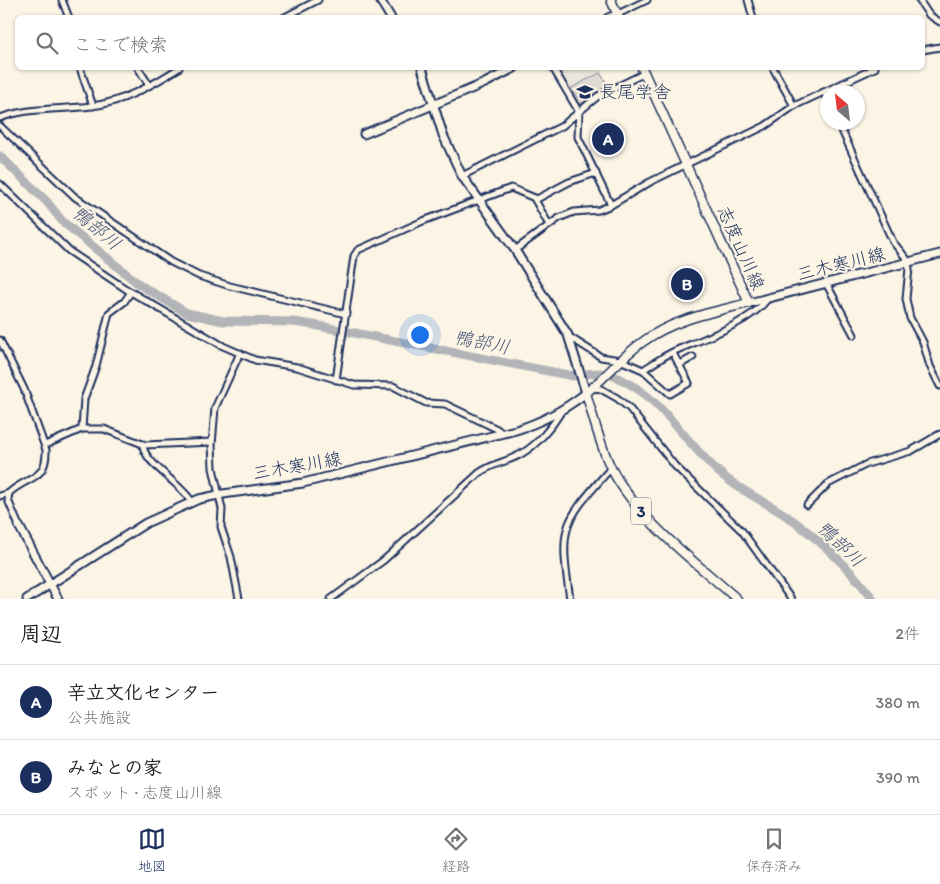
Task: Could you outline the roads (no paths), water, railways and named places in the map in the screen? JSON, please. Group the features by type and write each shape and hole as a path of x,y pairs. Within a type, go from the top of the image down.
{"main road":[{"path":"380,0 389,15"},
{"path":"612,0 619,15"},
{"path":"423,70 443,135 462,176 478,201 515,250 568,336 577,358 584,384 591,389"},
{"path":"364,134 485,83 510,70"},
{"name":"志度山川線","path":"591,389 619,361 644,340 669,326 749,303 643,70"},
{"name":"三木寒川線","path":"749,303 940,254"},
{"name":"三木寒川線","path":"27,599 146,523 192,502 218,494 303,483 534,425 561,412 591,389"},
{"name":"3","path":"591,389 611,468 653,525 737,599"},
{"path":"19,526 58,599"}],"street":[{"path":"62,0 67,15"},
{"path":"288,15 308,2 318,0"},
{"path":"621,15 647,0"},
{"path":"748,0 752,15"},
{"path":"919,0 929,15 940,22"},
{"path":"925,50 940,47"},
{"path":"81,70 93,106"},
{"path":"139,70 149,85"},
{"path":"0,118 56,108 93,106 149,85 175,70"},
{"path":"554,70 579,112 578,137 611,205"},
{"path":"462,176 562,126 598,96 643,70"},
{"path":"774,70 794,106"},
{"path":"839,85 870,70"},
{"path":"515,250 549,225 574,212 599,210 611,205 686,164 765,126 794,106 820,94"},
{"path":"0,126 75,197 171,262 199,276 238,289 346,316"},
{"path":"842,130 893,242 906,258 909,268 906,299 910,318 923,342 930,366 940,386"},
{"path":"534,198 568,182 596,173"},
{"path":"0,184 69,251 198,333 255,360 297,367 360,386 393,386 426,403 444,404 502,433"},
{"path":"336,380 354,256 358,250 423,221 511,188 534,198 549,225"},
{"path":"826,283 854,335"},
{"path":"82,429 84,399 96,366 110,314 124,302 131,292"},
{"path":"643,370 668,354 749,316 768,298"},
{"path":"568,336 601,357 619,361 643,370 670,394 689,383 674,355"},
{"path":"0,340 24,389 45,445 46,460 39,475 9,493 0,496"},
{"path":"238,599 231,557 221,526 222,510 218,494 212,442 215,408 219,394 228,382 240,353"},
{"path":"679,364 693,357"},
{"path":"591,389 601,389 617,398 629,408 675,466 742,531 792,599"},
{"path":"331,599 384,560 479,473 494,463 520,455 534,444 561,412"},
{"path":"45,445 82,429 104,429 143,444 212,442"},
{"path":"807,505 828,484 867,464 911,451 940,434"},
{"path":"143,444 143,450 152,461 181,487 192,502"},
{"path":"570,599 563,556 564,535 567,524 580,504 611,468"},
{"path":"9,493 8,500 19,526"}],"waterway":[{"name":"鴨部川","path":"0,156 47,202 63,222 140,285 187,313 223,321 294,322 314,325 573,376 602,373 628,383 644,393 658,406 708,462 728,480 782,513 820,542 842,563 873,599"}],"place":[{"name":"長尾学舎","path":"585,92"},
{"name":"辛立文化センター","path":"608,139"},
{"name":"みなとの家","path":"687,284"}]}
